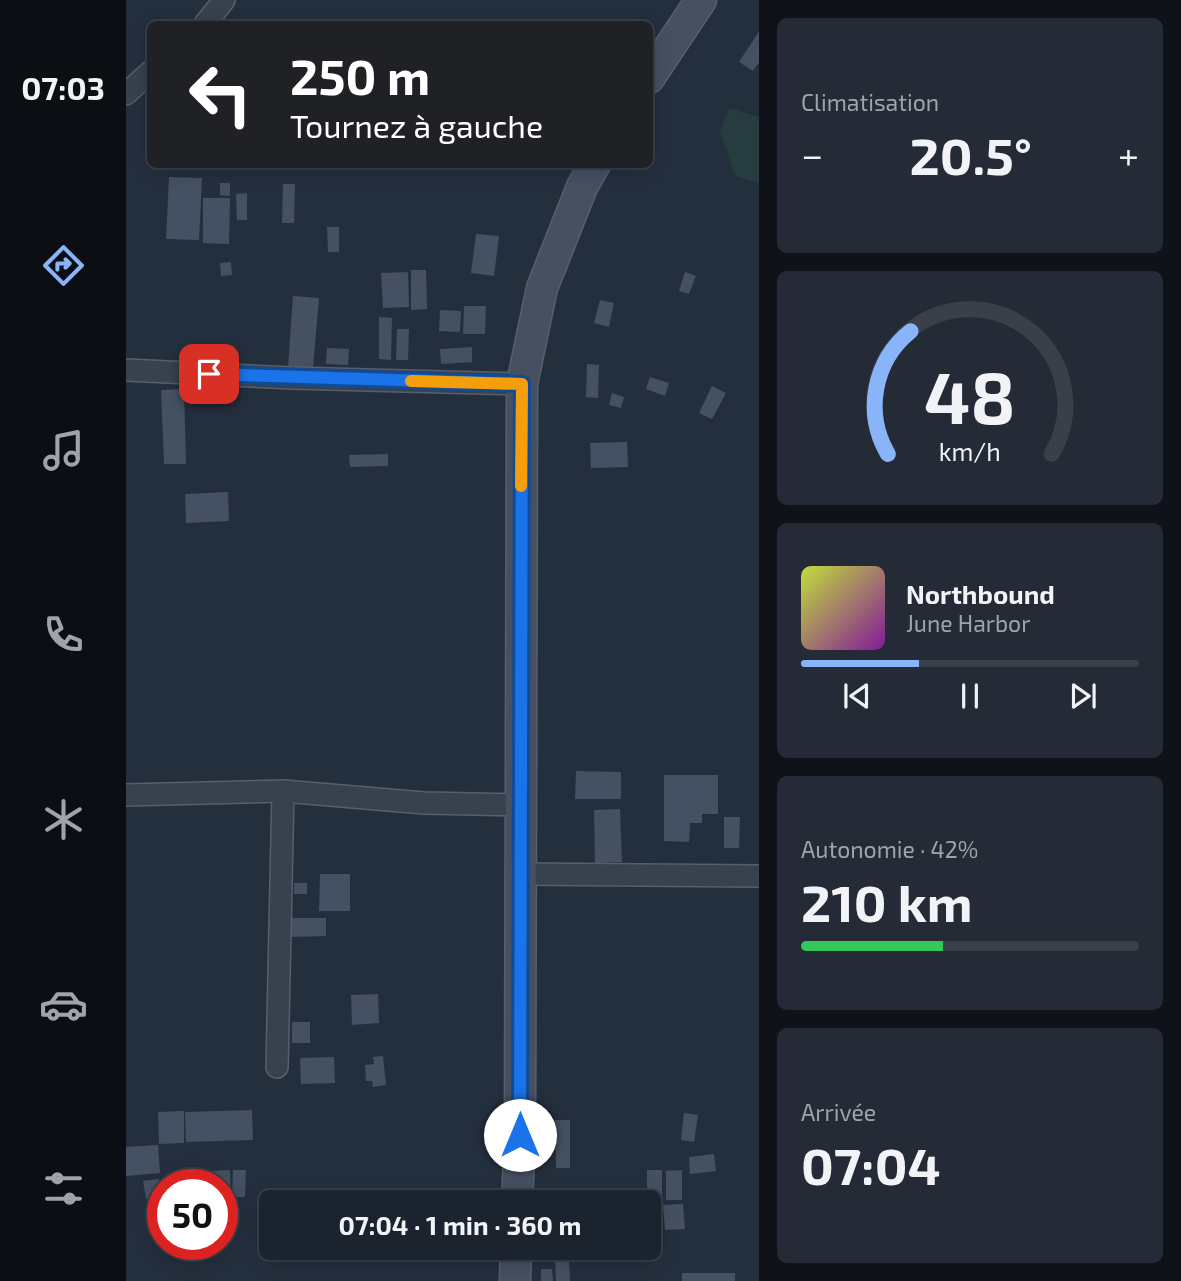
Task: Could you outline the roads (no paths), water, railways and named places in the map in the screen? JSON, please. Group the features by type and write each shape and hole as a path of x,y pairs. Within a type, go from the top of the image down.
{"main road":[{"path":"653,72 701,0"},
{"path":"517,1190 522,384 542,288 582,187 593,168"},
{"path":"515,1281 516,1260"}],"street":[{"path":"207,21 223,0"},
{"path":"126,94 147,75"},
{"path":"126,370 292,379 522,384"},
{"path":"277,1068 284,791"},
{"path":"126,795 284,791 411,802 519,805"},
{"path":"521,874 759,876"}]}
